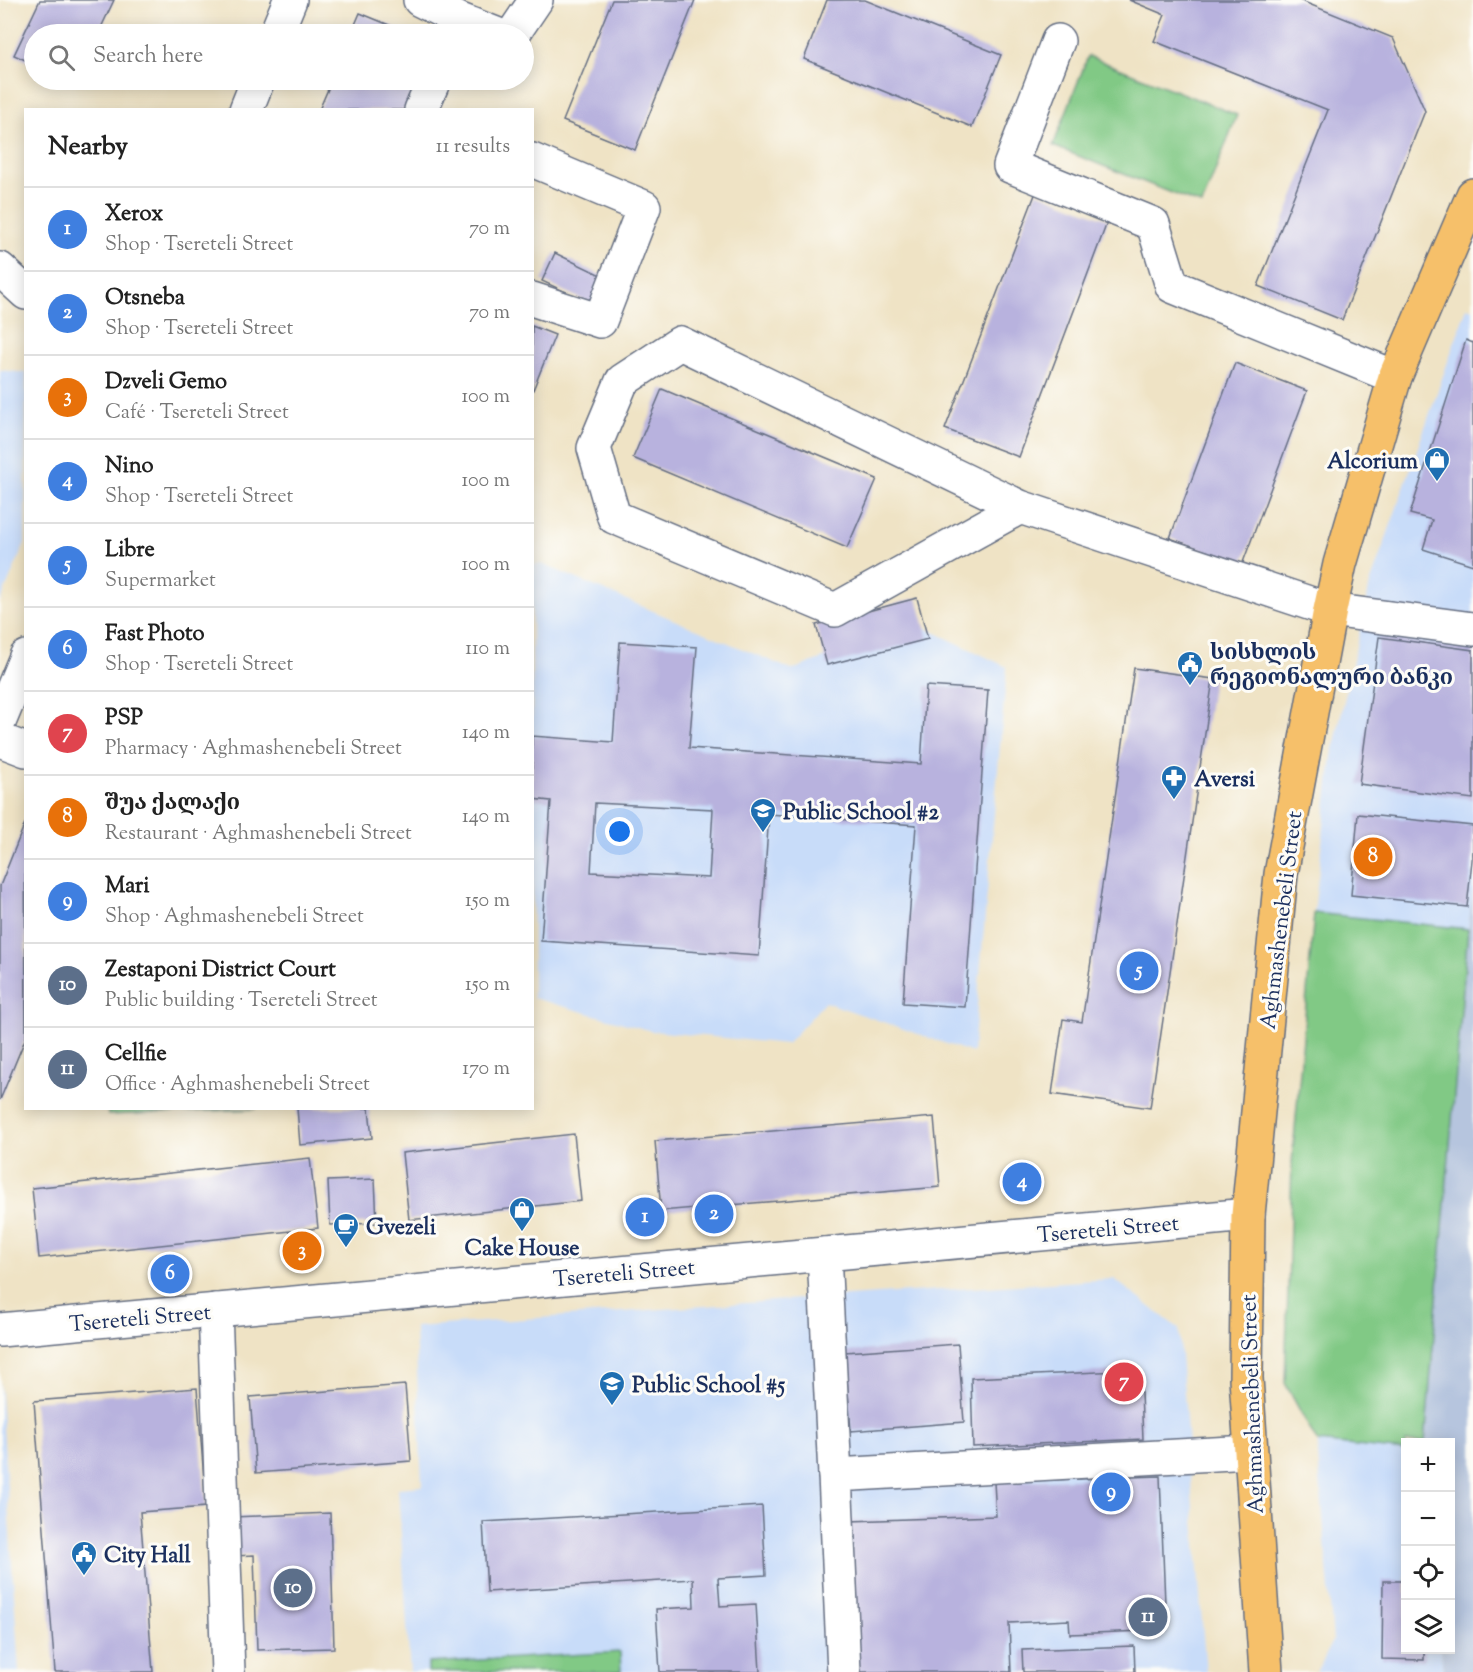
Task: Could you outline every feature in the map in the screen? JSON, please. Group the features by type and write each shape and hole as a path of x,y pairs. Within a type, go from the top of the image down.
{"main road":[{"name":"Aghmashenebeli Street","path":"1266,1672 1246,1378 1248,1215 1281,874 1340,564 1395,376 1473,195"}],"street":[{"path":"280,24 290,0"},
{"path":"420,0 451,24"},
{"path":"520,24 536,0"},
{"path":"1058,41 1010,166 1153,224 1172,286 1395,376"},
{"path":"247,108 254,90"},
{"path":"423,108 430,90"},
{"path":"534,161 644,207 600,321 534,300"},
{"path":"0,268 24,291"},
{"path":"1020,507 835,610 614,517 594,448 622,381 680,343 1020,507 1330,610 1473,629"},
{"path":"0,720 24,662"},
{"path":"0,740 24,749"},
{"name":"Tsereteli Street","path":"0,1330 1248,1215"},
{"path":"824,1254 844,1672"},
{"path":"215,1310 228,1672"},
{"path":"835,1475 1250,1452"}],"shaded area":[{"path":"1467,307 1473,309 1473,892 1468,929 1314,913 1332,756 1370,584"},
{"path":"0,370 24,373 24,545 0,602"},
{"name":"Public School #2","path":"542,564 792,670 915,623 1007,667 973,1053 825,1002 787,1044 652,1031 534,998 534,565"},
{"path":"1473,892 1473,1672 1443,1672 1441,1654 1455,1654 1455,1438 1425,1438"},
{"path":"1114,1279 1179,1329 1206,1672 410,1672 398,1488 422,1486 415,1327"},
{"path":"0,1379 19,1672 0,1672"},
{"path":"1317,1442 1401,1451 1401,1654 1441,1654 1443,1672 1317,1672 1333,1641"}],"green space":[{"path":"1088,56 1237,115 1202,205 1053,146"},
{"path":"1314,913 1468,929 1425,1438 1401,1438 1401,1451 1317,1442 1285,1383 1292,1163"},
{"path":"107,1110 231,1110 108,1115"},
{"path":"620,1652 621,1672 428,1672 428,1663"}],"building":[{"path":"40,0 114,0 103,24 29,24"},
{"path":"612,0 695,0 635,150 563,121"},
{"path":"827,0 865,0 1001,55 972,127 804,59"},
{"path":"1129,0 1299,0 1393,38 1425,111 1342,320 1258,286 1328,110 1154,41 1165,15"},
{"path":"360,13 387,24 355,24"},
{"path":"24,34 24,60 14,55"},
{"path":"328,90 415,90 407,108 320,108"},
{"path":"1036,192 1108,220 1019,457 945,429"},
{"path":"555,253 607,278 594,305 542,281"},
{"path":"534,327 555,335 534,388"},
{"path":"1466,340 1473,343 1473,565 1423,549 1432,520 1410,514"},
{"path":"1235,363 1307,391 1242,565 1170,538"},
{"path":"662,389 877,479 847,548 633,458"},
{"path":"917,598 928,639 827,665 816,625"},
{"path":"1379,637 1473,650 1473,799 1359,784"},
{"path":"620,642 697,647 689,748 921,764 926,686 988,690 965,1007 903,1003 916,825 769,814 759,956 541,941 551,801 534,799 534,736 613,742","holes":["595,803 713,809 709,878 591,872"]},
{"path":"1134,668 1213,679 1150,1108 1052,1094 1063,1019 1082,1022"},
{"path":"1358,814 1473,826 1473,851 1467,907 1351,895"},
{"path":"24,826 24,1042 0,1100 0,886"},
{"path":"297,1110 369,1110 372,1138 300,1145"},
{"path":"934,1117 940,1187 661,1211 655,1141"},
{"path":"574,1134 581,1201 409,1220 402,1153"},
{"path":"310,1158 318,1228 39,1258 32,1188"},
{"path":"375,1179 377,1223 330,1225 328,1181"},
{"path":"958,1344 964,1422 851,1431 845,1352"},
{"path":"1140,1370 1143,1439 973,1447 971,1378"},
{"path":"405,1385 411,1461 256,1473 250,1397"},
{"path":"197,1388 206,1507 140,1512 153,1672 55,1672 34,1401"},
{"path":"1160,1476 1166,1630 1070,1634 1069,1620 1009,1623 1011,1672 855,1672 850,1521 996,1516 994,1482"},
{"path":"762,1506 766,1575 718,1578 720,1606 756,1604 760,1672 660,1672 656,1609 694,1607 693,1579 487,1592 483,1522"},
{"path":"330,1513 334,1648 257,1650 254,1555 233,1556 232,1517"},
{"path":"1383,1581 1401,1581 1401,1654 1424,1654 1424,1660 1382,1659"},
{"path":"1134,1646 1135,1672 1023,1672 1022,1650"}],"place":[{"name":"Alcorium","path":"1437,483"},
{"name":"სისხლის რეგიონალური ბანკი","path":"1190,687"},
{"name":"Aversi","path":"1174,801"},
{"name":"Public School #2","path":"763,834"},
{"name":"შუა ქალაქი","path":"1373,857"},
{"name":"Libre","path":"1139,971"},
{"name":"Nino","path":"1022,1182"},
{"name":"Otsneba","path":"714,1214"},
{"name":"Xerox","path":"645,1217"},
{"name":"Cake House","path":"522,1233"},
{"name":"Gvezeli","path":"346,1249"},
{"name":"Dzveli Gemo","path":"302,1251"},
{"name":"Fast Photo","path":"170,1274"},
{"name":"PSP","path":"1124,1382"},
{"name":"Public School #5","path":"612,1407"},
{"name":"Mari","path":"1111,1492"},
{"name":"City Hall","path":"84,1577"},
{"name":"Zestaponi District Court","path":"293,1588"},
{"name":"Cellfie","path":"1148,1617"}]}
